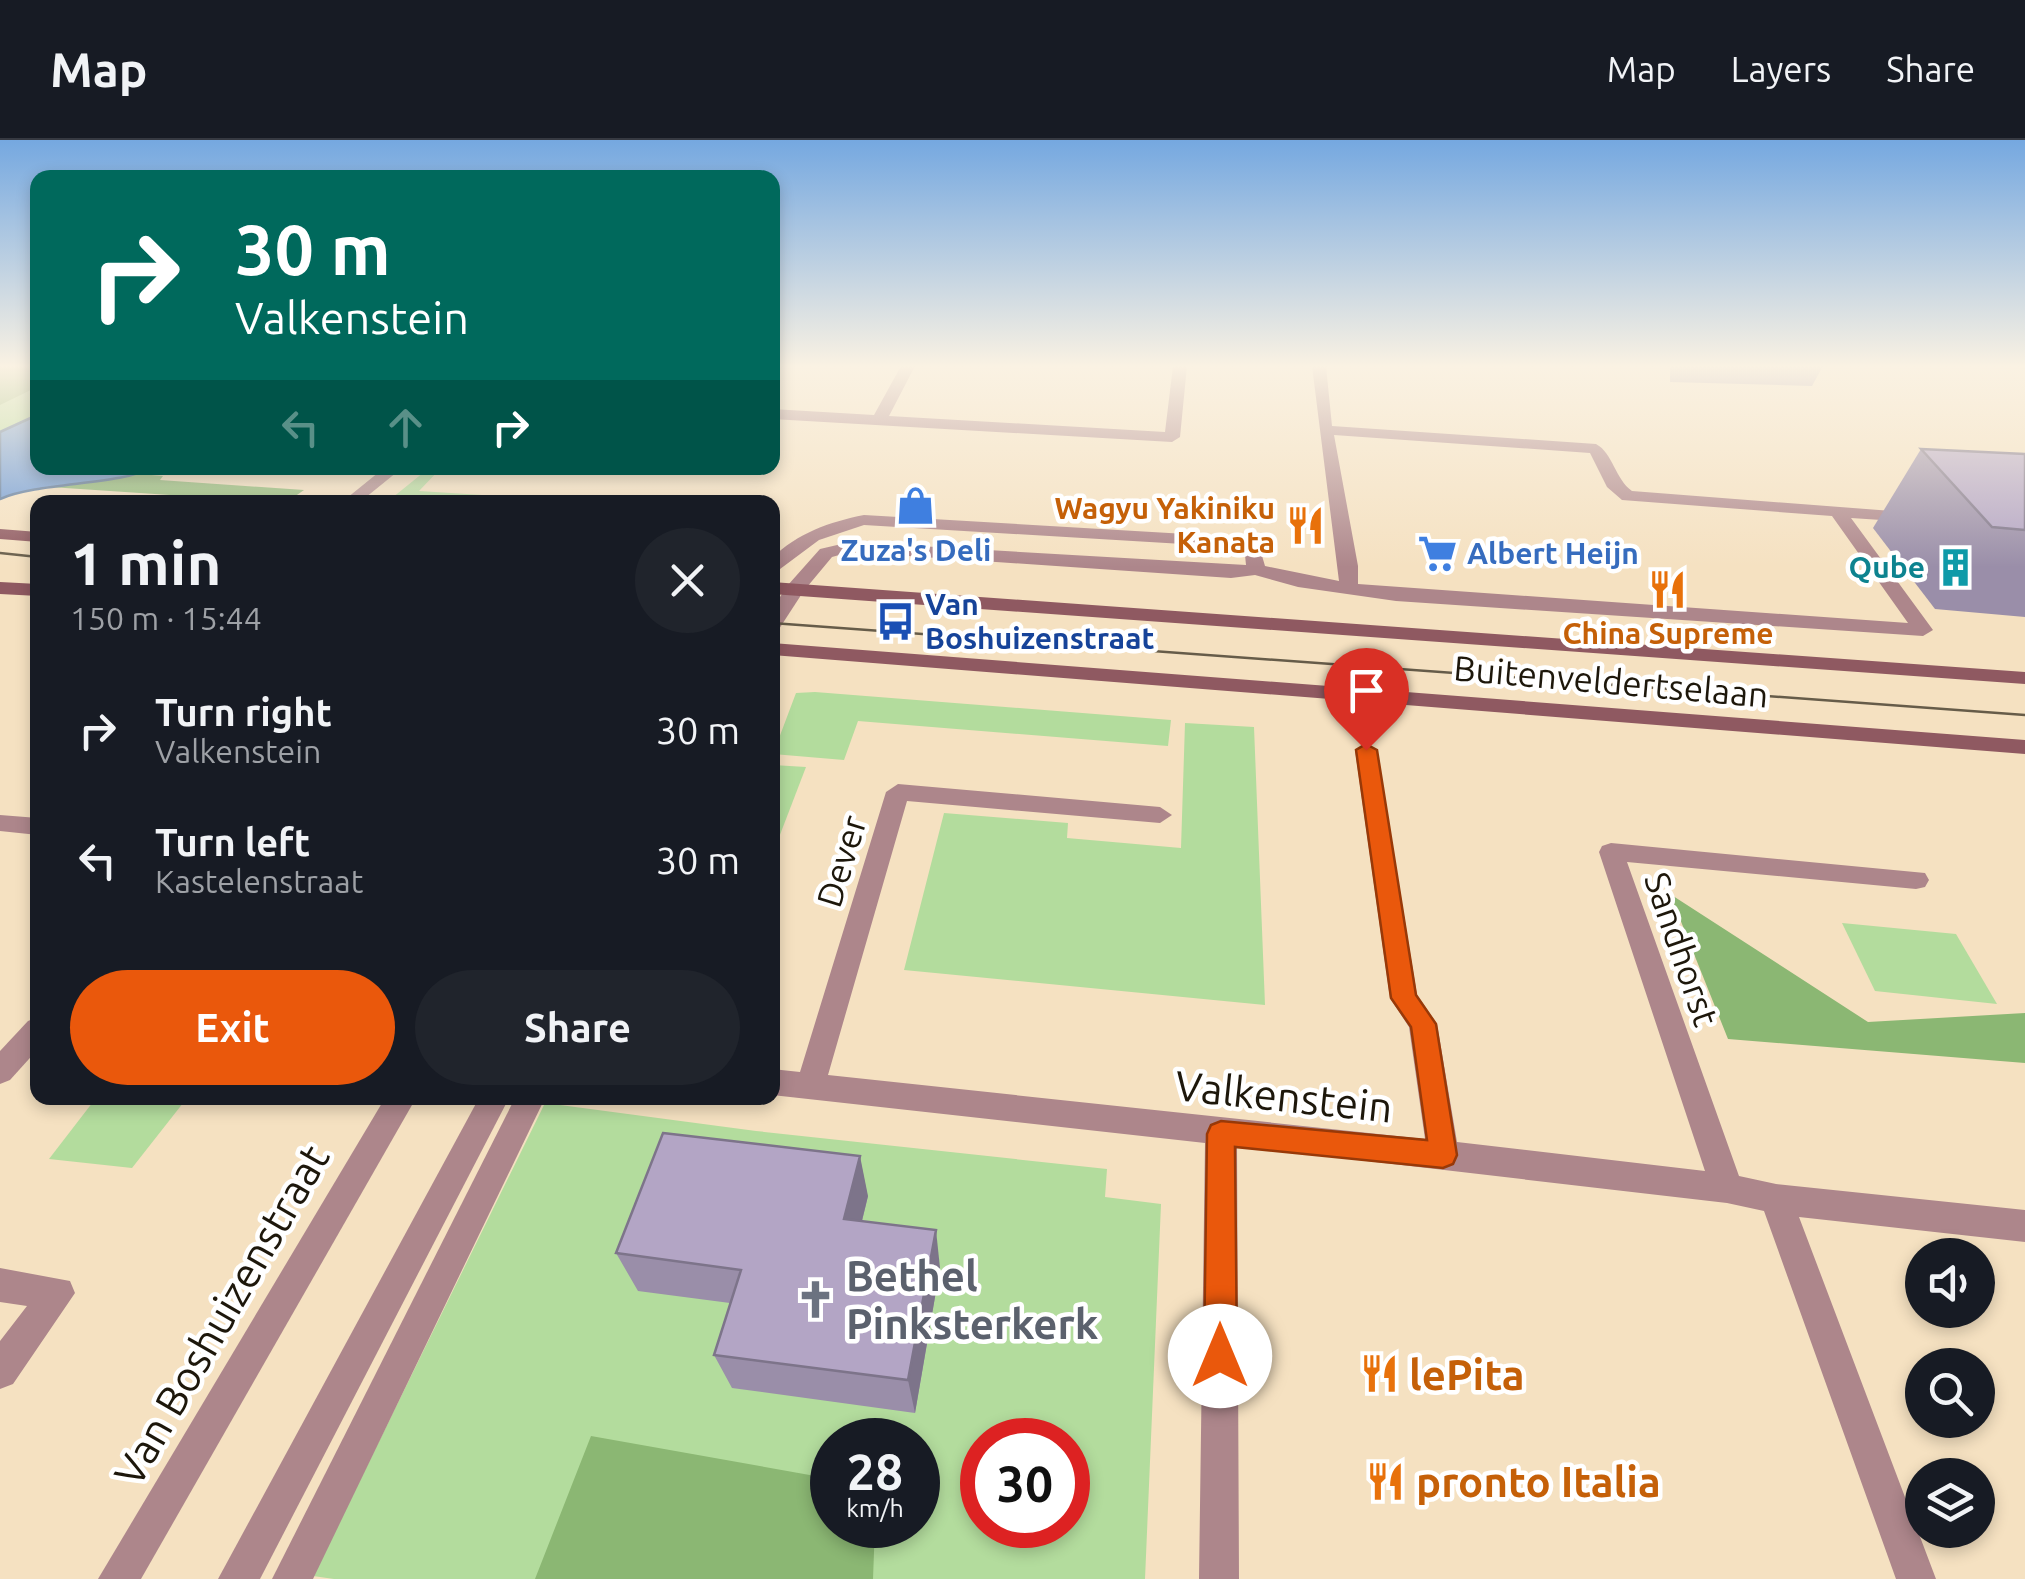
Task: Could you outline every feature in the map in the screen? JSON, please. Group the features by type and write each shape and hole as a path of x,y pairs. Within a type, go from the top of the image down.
{"main road":[{"path":"0,534 30,536"},
{"path":"0,588 30,590"},
{"name":"Buitenveldertselaan","path":"780,588 2025,678"},
{"name":"Buitenveldertselaan","path":"780,650 2025,747"}],"street":[{"path":"1106,433 1172,437 1172,433"},
{"path":"1326,433 1349,566 1348,588"},
{"path":"1370,433 1596,449 1614,488 1628,496 1928,518"},
{"path":"359,495 385,475"},
{"name":"Buitenveldertselaan","path":"795,589 817,560 835,550 903,551 1232,572 1256,568 1298,581 1396,596 1923,630 1836,511"},
{"name":"Buitenveldertselaan","path":"780,562 789,552 840,524 864,520 1236,542 1254,554 1256,568"},
{"path":"903,551 915,522"},
{"path":"780,612 795,589"},
{"path":"1366,750 1404,998 1423,1024 1443,1155"},
{"name":"Dever","path":"810,1087 898,792 1160,815"},
{"path":"0,824 30,826"},
{"name":"Sandhorst","path":"1727,1188 1611,852 1916,880"},
{"path":"0,1071 30,1038"},
{"name":"Valkenstein","path":"780,1083 1221,1134 1443,1155 1727,1188 1776,1199 2025,1226"},
{"name":"Van Boshuizenstraat","path":"118,1579 397,1105"},
{"path":"238,1579 490,1105"},
{"path":"292,1579 527,1105"},
{"path":"1219,1579 1221,1134"},
{"path":"1776,1199 1916,1579"},
{"path":"0,1284 58,1292 0,1371"}],"green space":[{"path":"0,433 30,433 30,437 0,455"},
{"path":"152,475 163,476 160,480 304,490 297,495 169,495 50,487"},
{"path":"420,475 434,475 419,491 482,495 396,495"},
{"path":"796,693 1171,720 1168,746 858,721 844,760 780,755 780,735"},
{"path":"1185,723 1254,727 1265,1005 904,970 944,813 1068,823 1067,838 1181,848"},
{"path":"780,765 806,767 780,835"},
{"path":"1670,894 1868,1022 2025,1013 2025,1063 1728,1039"},
{"path":"1842,923 1956,934 1997,1004 1875,991"},
{"path":"91,1105 182,1105 132,1168 49,1159"},
{"path":"544,1105 560,1105 756,1131 1107,1169 1105,1197 1161,1204 1145,1579 313,1576"},
{"path":"591,1436 810,1475 810,1548 874,1548 873,1579 535,1579"}],"water":[{"path":"0,433 30,433 30,475 133,475 36,489 0,499"}],"building":[{"path":"1921,449 2025,454 2025,530 1992,527"},
{"name":"Bethel Pinksterkerk","path":"663,1133 860,1156 844,1219 936,1230 908,1380 714,1355 741,1270 616,1253"}],"tram line":[{"path":"0,553 30,556"},
{"path":"780,624 2025,715"}],"place":[{"name":"Zuza's Deli","path":"916,506"},
{"name":"Wagyu Yakiniku Kanata","path":"1305,525"},
{"name":"Albert Heijn","path":"1437,553"},
{"name":"Qube","path":"1955,567"},
{"name":"China Supreme","path":"1668,589"},
{"name":"Van Boshuizenstraat","path":"895,621"},
{"name":"Bethel Pinksterkerk","path":"816,1299"},
{"name":"lePita","path":"1379,1374"},
{"name":"pronto Italia","path":"1386,1481"}],"route":[{"path":"1220,1356 1221,1134 1443,1155 1423,1024 1404,998 1366,750"}]}
